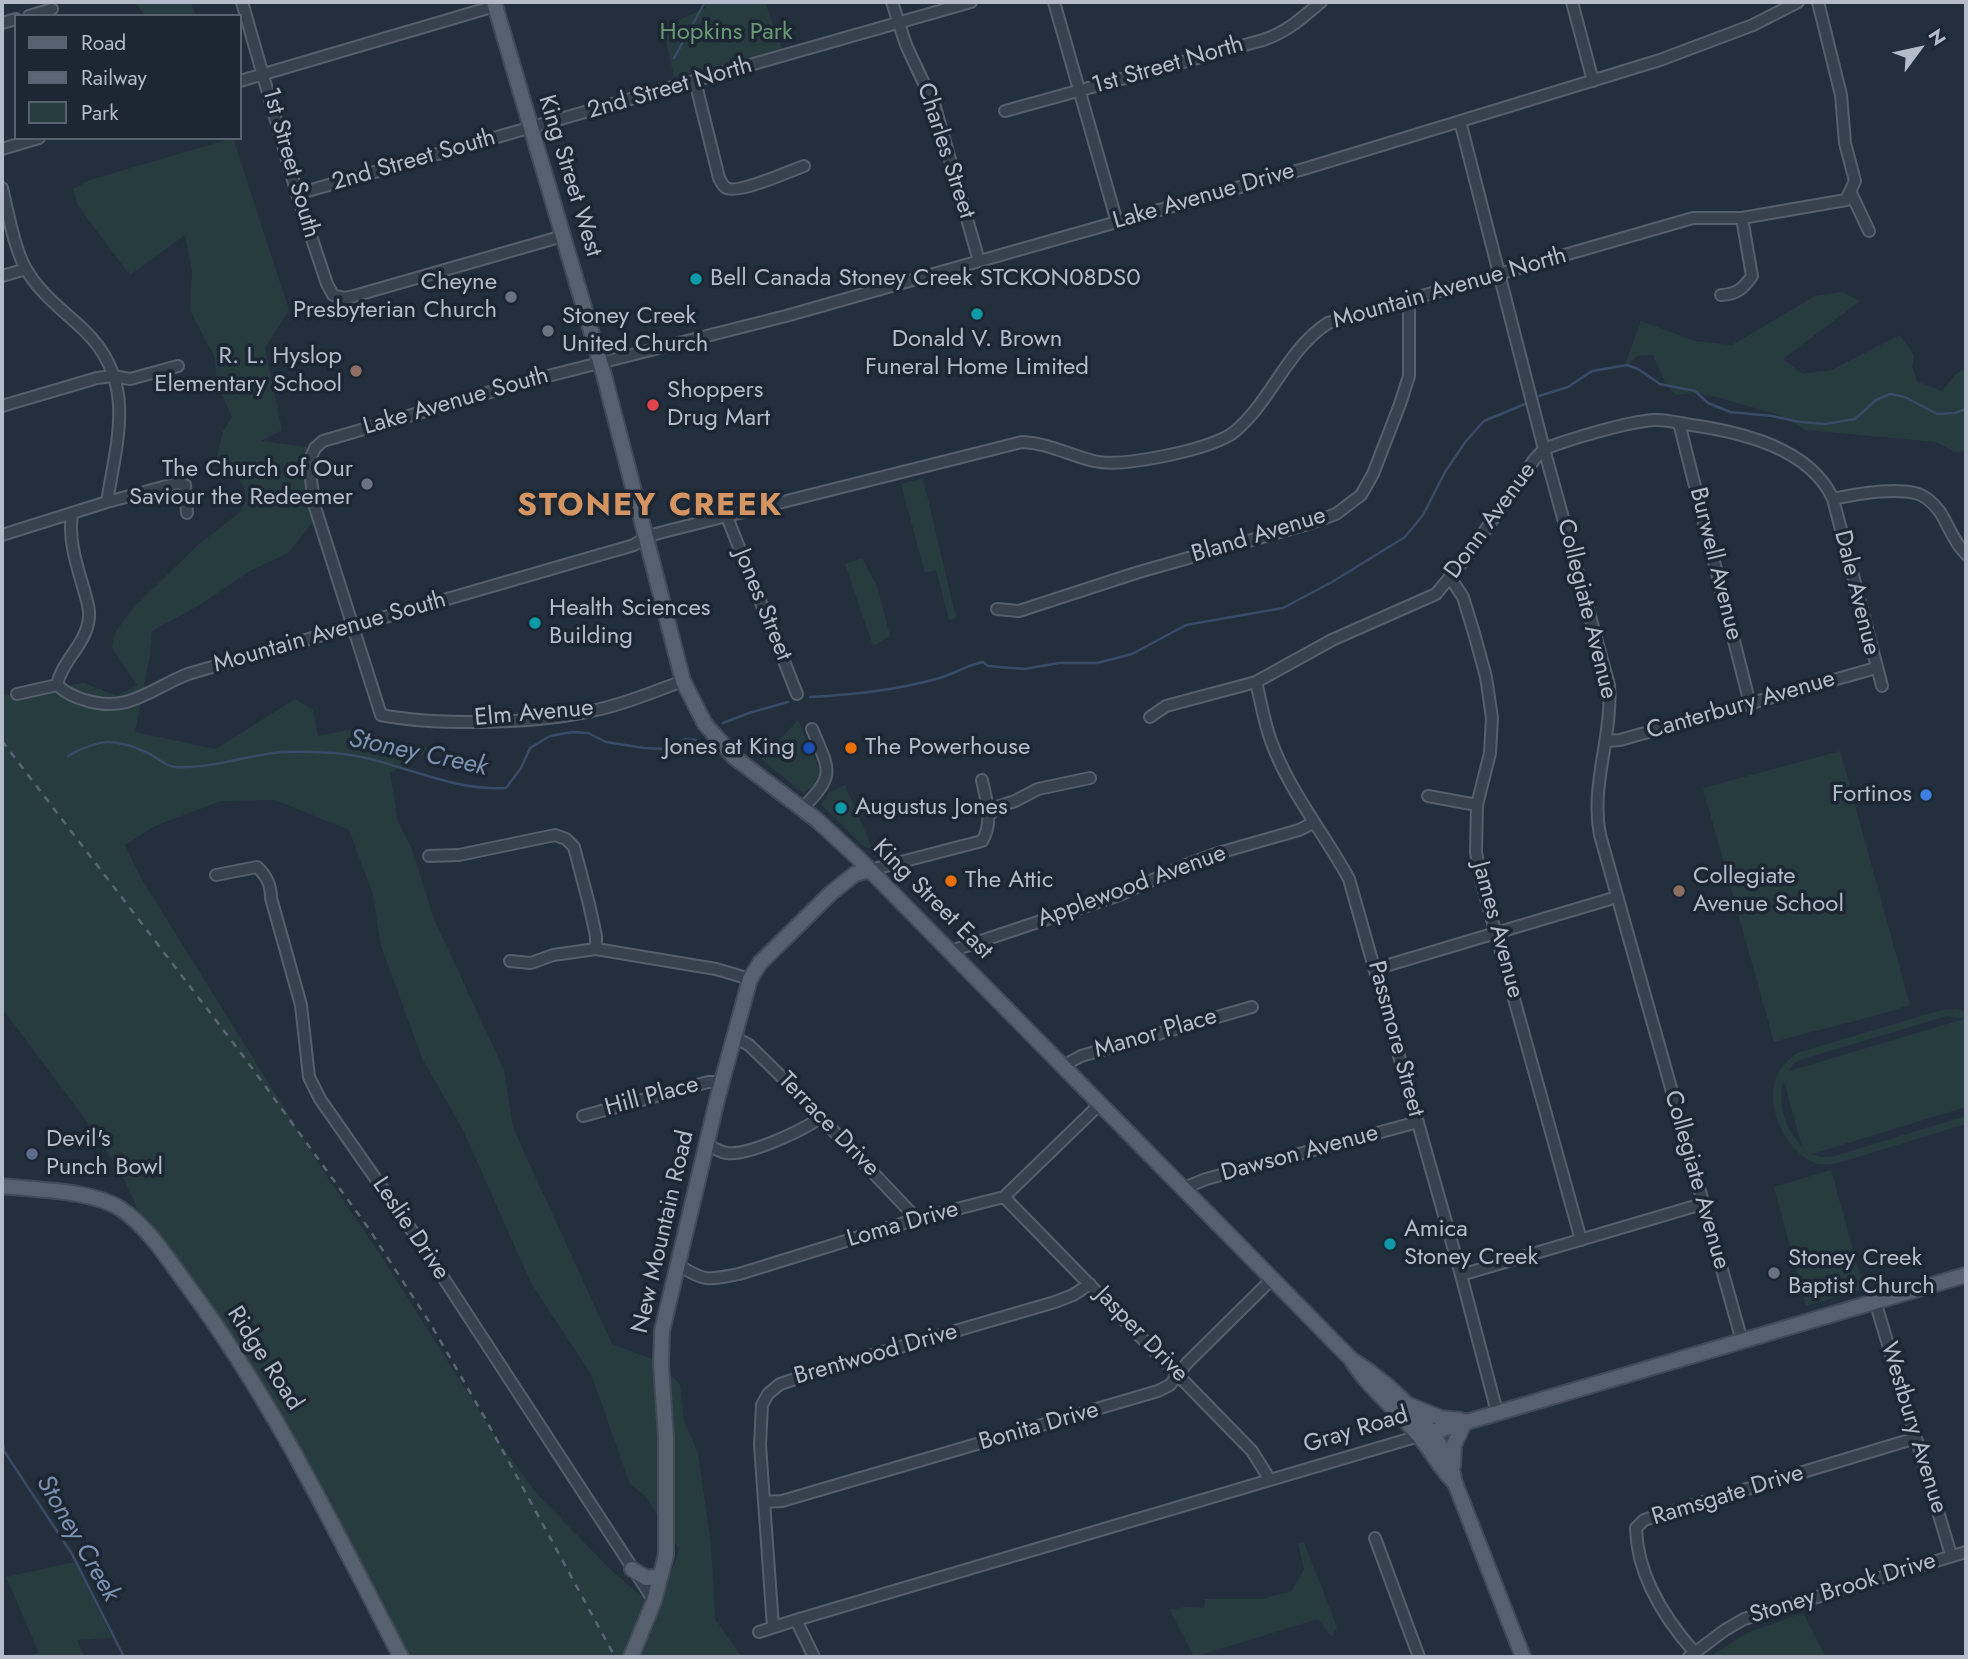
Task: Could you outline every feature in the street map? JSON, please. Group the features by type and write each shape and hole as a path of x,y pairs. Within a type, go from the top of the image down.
{"main road":[{"name":"King Street West","path":"494,4 601,363"},
{"name":"King Street East","path":"601,363 684,681 705,724 734,757 817,820 870,870 1351,1359 1371,1372 1399,1399 1453,1467 1455,1483 1523,1657"},
{"name":"New Mountain Road","path":"631,1657 654,1601 666,1555 662,1331 722,1082 750,979 767,956 831,894 855,874 870,870"},
{"name":"Ridge Road","path":"2,1186 97,1199 119,1208 150,1238 211,1317 284,1433 401,1657"},
{"name":"Gray Road","path":"1426,1433 1966,1275"},
{"name":"King Street East","path":"1351,1359 1363,1379 1426,1433 1443,1472 1455,1483"},
{"path":"1399,1399 1441,1418 1465,1421 1454,1445 1453,1467"},
{"path":"632,1569 646,1578 661,1576"}],"street":[{"name":"1st Street South","path":"242,2 297,194 333,295 344,298 563,236"},
{"name":"Charles Street","path":"892,2 935,107 979,261"},
{"name":"2nd Street North","path":"530,129 971,2"},
{"path":"1054,2 1117,222"},
{"name":"1st Street North","path":"1005,111 1278,35 1321,2"},
{"path":"1572,2 1592,81"},
{"name":"Lake Avenue Drive","path":"601,363 786,316 1460,121 1717,40 1754,25 1798,2"},
{"path":"1818,2 1841,95 1845,143 1855,181 1852,193 1869,231"},
{"path":"242,80 494,4"},
{"path":"695,81 719,177 725,187 732,190 743,188 804,166"},
{"name":"Collegiate Avenue","path":"1460,121 1544,449 1609,685 1610,714 1596,805 1597,820 1742,1342"},
{"name":"2nd Street South","path":"297,194 530,129"},
{"path":"2,149 32,140"},
{"path":"2,188 26,269 50,299 98,345 113,376 119,395 119,440 107,502"},
{"name":"Mountain Avenue North","path":"646,537 1022,442 1038,442 1096,462 1116,464 1146,460 1215,441 1232,434 1252,414 1312,333 1328,323 1693,218 1742,218 1833,203 1846,200 1852,193"},
{"path":"1721,295 1735,294 1752,276 1742,218"},
{"path":"2,276 26,269"},
{"name":"Bland Avenue","path":"997,609 1019,611 1139,572 1336,514 1361,495 1373,474 1406,385 1409,376 1409,300"},
{"name":"Lake Avenue South","path":"352,627 314,504 309,463 315,448 323,441 374,425 527,381 601,363"},
{"path":"2,406 97,378 113,376 130,379 178,366"},
{"name":"Donn Avenue","path":"1150,717 1166,706 1256,682 1332,640 1436,594 1451,579 1544,449 1656,419 1757,438 1822,478 1833,499"},
{"name":"Burwell Avenue","path":"1679,423 1750,704"},
{"path":"2,535 107,502 183,484 187,513"},
{"path":"1833,499 1886,493 1917,493 1926,498 1940,513 1966,554"},
{"name":"Dale Avenue","path":"1833,499 1881,686"},
{"path":"17,694 57,685 59,675 84,635 89,616 72,544 72,515"},
{"name":"Jones Street","path":"727,517 797,694"},
{"name":"Mountain Avenue South","path":"57,685 68,695 100,705 114,706 144,696 188,674 634,545 646,537"},
{"name":"James Avenue","path":"1451,579 1463,597 1474,633 1486,677 1492,718 1490,753 1477,805 1476,852 1480,880 1581,1240"},
{"name":"Elm Avenue","path":"352,627 377,710 381,715 474,721 562,717 598,710 684,681"},
{"name":"Canterbury Avenue","path":"1606,741 1620,740 1876,668"},
{"name":"Passmore Street","path":"1256,682 1274,749 1287,777 1349,879 1497,1412"},
{"path":"802,809 824,786 827,776 828,767 812,729"},
{"path":"989,816 994,808 1038,789 1090,778"},
{"path":"870,870 982,841 989,816 982,780"},
{"path":"1429,796 1477,805"},
{"name":"Applewood Avenue","path":"951,951 1122,894 1215,854 1299,830 1314,823"},
{"path":"429,856 460,855 555,835 566,839 573,847 592,915 596,949"},
{"name":"Leslie Drive","path":"216,875 257,867 265,874 271,887 271,898 301,1005 309,1077 320,1099 415,1235 654,1601"},
{"path":"1375,969 1617,897"},
{"path":"510,961 531,963 553,955 596,949 716,969 750,979"},
{"name":"Manor Place","path":"1063,1066 1082,1056 1252,1007"},
{"name":"Terrace Drive","path":"734,1037 749,1045 917,1219"},
{"name":"Hill Place","path":"583,1116 708,1082 722,1082"},
{"name":"Loma Drive","path":"677,1264 699,1278 713,1279 739,1274 917,1219 1004,1197 1100,1104"},
{"path":"707,1143 718,1151 729,1154 742,1152 804,1129 821,1117"},
{"name":"Dawson Avenue","path":"1184,1188 1206,1179 1418,1122"},
{"name":"Jasper Drive","path":"1004,1197 1252,1451 1270,1480"},
{"path":"1461,1275 1702,1204"},
{"name":"Bonita Drive","path":"764,1502 782,1501 1142,1397 1170,1385 1272,1279"},
{"name":"Brentwood Drive","path":"773,1628 760,1445 762,1405 768,1394 780,1384 1055,1302 1090,1284"},
{"name":"Westbury Avenue","path":"1875,1301 1951,1555"},
{"name":"Gray Road","path":"759,1632 1426,1433"},
{"name":"Ramsgate Drive","path":"1692,1655 1663,1613 1641,1556 1636,1528 1644,1520 1916,1438"},
{"path":"1375,1538 1419,1657"},
{"name":"Stoney Brook Drive","path":"1692,1655 1744,1619 1966,1552"},
{"path":"796,1620 814,1657"}],"green space":[{"path":"135,2 191,2 194,14 144,14"},
{"name":"Hopkins Park","path":"705,2 765,2 783,51 674,77 663,27 706,8"},
{"path":"234,140 289,310 265,348 282,430 261,441 307,447 323,509 288,553 250,571 198,606 152,631 135,732 216,749 295,699 313,710 318,736 364,727 394,747 434,748 390,773 398,822 411,847 434,919 504,1070 513,1128 612,1344 654,1360 680,1384 684,1421 698,1453 711,1544 715,1619 742,1657 404,1657 272,1406 150,1237 121,1173 83,1116 2,1008 2,696 84,683 117,696 137,685 112,648 114,634 133,608 198,545 238,514 247,500 237,475 217,456 223,431 232,417 217,384 215,358 190,310 192,272 185,235 130,275 78,206 73,189 90,180","holes":["275,800 349,830 373,894 380,943 422,1058 464,1132 531,1283 591,1374 630,1484 646,1497 679,1549 666,1578 648,1592 640,1595 611,1570 537,1494 501,1445 383,1259 322,1169 141,878 125,845 155,826 221,801"]},
{"path":"1842,292 1860,301 1783,359 1803,374 1831,370 1900,335 1914,355 1912,367 1918,382 1942,391 1956,374 1966,368 1966,449 1957,453 1936,442 1806,430 1779,415 1716,397 1697,393 1676,395 1666,385 1653,355 1637,356 1623,370 1641,321 1695,341 1732,345 1815,296"},
{"path":"923,478 956,618 949,620 936,570 925,573 901,484"},
{"path":"862,558 877,586 890,636 873,646 845,564"},
{"path":"798,720 821,773 811,788 803,793 761,759"},
{"path":"1840,751 1910,1005 1774,1042 1703,788"},
{"path":"845,785 873,850 863,846 821,804 830,792"},
{"path":"1957,1009 1966,1012 1966,1107 1812,1154 1831,1157 1966,1116 1966,1124 1835,1164 1816,1163 1794,1147 1780,1126 1773,1102 1776,1078 1788,1061 1797,1053 1941,1010","holes":["1947,1016 1964,1019 1789,1071 1794,1063 1803,1059","1784,1081 1802,1147 1784,1117 1781,1100"]},
{"path":"1831,1170 1864,1289 1806,1306 1774,1187"},
{"path":"1304,1542 1337,1627 1332,1637 1318,1619 1194,1657 1170,1610 1185,1607 1204,1608 1205,1599 1262,1599 1292,1591 1304,1569 1298,1543"},
{"path":"75,1562 112,1638 77,1640 84,1657 21,1657 39,1653 6,1577"},
{"path":"1803,1613 1826,1657 1709,1657 1747,1633"}],"waterway":[{"path":"674,58 705,2"},
{"name":"Stoney Creek","path":"1539,396 1568,387 1592,371 1627,365 1660,384 1695,391 1708,403 1730,412 1800,422 1825,424 1855,419 1876,400 1890,394 1905,397 1937,414 1966,409"},
{"name":"Stoney Creek","path":"810,697 905,686 942,677 983,662 988,666 1024,669 1059,663 1097,663 1132,654 1186,625 1283,608 1332,582 1405,537 1423,515 1445,472 1466,441 1484,421 1525,404"},
{"name":"Stoney Creek","path":"723,723 788,702"},
{"name":"Stoney Creek","path":"68,756 89,746 108,742 136,748 176,767 203,766 282,752 335,753 378,761 463,785 506,788 521,768 530,748 550,736 572,732 588,733 606,742 667,749 685,739 696,740"},
{"name":"Stoney Creek","path":"2,1438 4,1451 72,1554 124,1657"}],"railway":[{"path":"2,741 244,1057 367,1226 430,1323 485,1418 615,1657"}],"place":[{"name":"Bell Canada Stoney Creek STCKON08DS0","path":"696,279"},
{"name":"Cheyne Presbyterian Church","path":"511,297"},
{"name":"Donald V. Brown Funeral Home Limited","path":"977,314"},
{"name":"Stoney Creek United Church","path":"548,331"},
{"name":"R. L. Hyslop Elementary School","path":"356,371"},
{"name":"Shoppers Drug Mart","path":"653,405"},
{"name":"The Church of Our Saviour the Redeemer","path":"367,484"},
{"name":"Health Sciences Building","path":"535,623"},
{"name":"Jones at King","path":"809,748"},
{"name":"The Powerhouse","path":"851,748"},
{"name":"Fortinos","path":"1926,795"},
{"name":"Augustus Jones","path":"841,808"},
{"name":"The Attic","path":"951,881"},
{"name":"Collegiate Avenue School","path":"1679,891"},
{"name":"Devil's Punch Bowl","path":"32,1154"},
{"name":"Amica Stoney Creek","path":"1390,1244"},
{"name":"Stoney Creek Baptist Church","path":"1774,1273"}],"district":[{"name":"STONEY CREEK","path":"650,507"}]}
